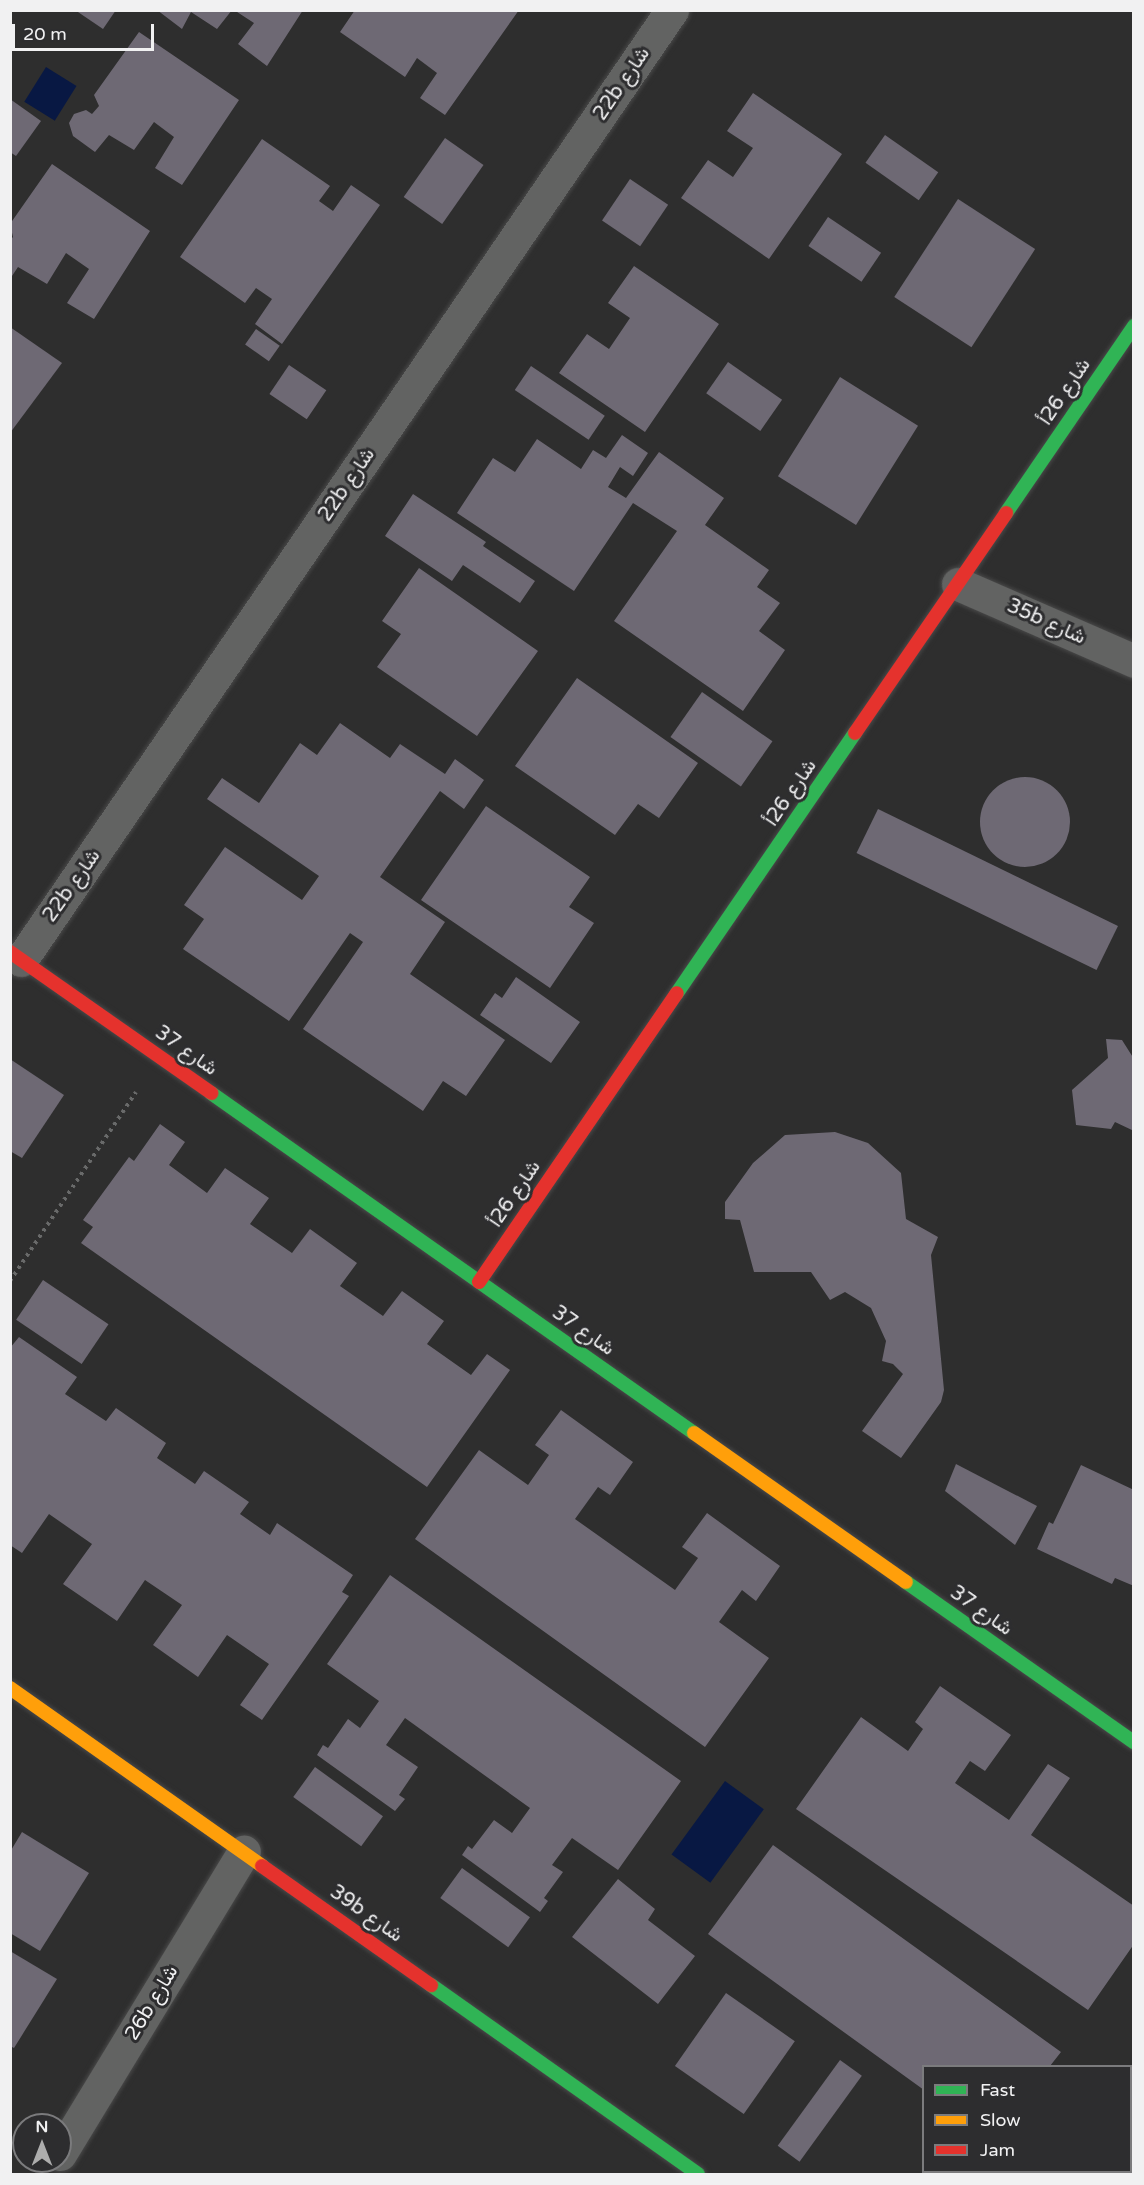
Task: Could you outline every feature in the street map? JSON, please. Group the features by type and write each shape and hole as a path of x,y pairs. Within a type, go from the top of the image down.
{"street":[{"name":"22b شارع","path":"16,956 672,10"},
{"name":"شارع 26أ","path":"479,1282 1134,327"},
{"name":"35b شارع","path":"958,584 1134,661"},
{"name":"شارع 37","path":"16,956 1134,1742"},
{"name":"39b شارع","path":"10,1688 244,1851 698,2175"},
{"name":"26b شارع","path":"72,2134 244,1851"}],"path":[{"path":"10,1281 160,1057"}],"water":[{"path":"46,67 77,86 55,121 24,102"},
{"path":"725,1781 764,1809 710,1883 672,1855"}],"building":[{"path":"75,10 116,10 103,29"},
{"path":"157,10 232,10 217,29 191,12 182,29"},
{"path":"234,10 303,10 267,66 238,44 254,23"},
{"path":"355,10 519,10 445,115 420,98 437,73 417,58 405,77 340,32"},
{"path":"139,32 239,100 182,185 155,168 174,137 154,122 134,150 109,135 95,152 73,136 69,123 74,114 86,110 92,114 99,106 94,95"},
{"path":"753,93 842,154 769,259 681,198 708,160 733,177 753,148 727,131"},
{"path":"10,99 41,121 16,156 10,152"},
{"path":"885,135 938,172 919,200 865,163"},
{"path":"445,138 484,165 442,224 404,197"},
{"path":"262,139 330,186 319,201 333,211 351,185 380,205 282,344 255,324 272,299 256,288 245,303 180,257"},
{"path":"52,164 150,231 94,319 67,303 89,269 66,253 47,284 18,267 10,279 10,240 13,237 10,224"},
{"path":"630,179 668,205 640,246 602,220"},
{"path":"958,199 1035,249 971,347 894,297"},
{"path":"828,217 881,253 861,282 808,246"},
{"path":"634,266 719,324 645,432 559,373 587,334 609,349 630,318 608,303"},
{"path":"10,327 62,363 10,433"},
{"path":"256,329 280,346 269,361 245,345"},
{"path":"728,362 782,400 760,431 706,393"},
{"path":"289,365 326,390 307,419 269,394"},
{"path":"531,366 605,416 589,440 515,390"},
{"path":"840,377 918,426 856,525 778,476"},
{"path":"622,435 648,453 633,476 620,467 608,487 626,498 659,452 724,498 705,525 769,570 757,587 780,603 759,631 785,650 743,711 614,621 677,531 633,503 574,591 457,513 493,458 515,472 537,439 581,469 593,450 606,458"},
{"path":"413,494 486,542 483,546 535,581 520,603 463,565 452,581 385,536"},
{"path":"419,568 538,651 477,736 377,667 401,634 382,621"},
{"path":"577,678 698,763 659,818 638,804 615,835 515,766"},
{"path":"702,692 772,741 741,786 670,737"},
{"path":"340,723 390,758 400,744 445,774 455,759 484,780 464,809 440,791 380,877 445,922 410,974 505,1040 466,1096 443,1081 423,1111 303,1029 363,942 350,933 289,1021 183,949 204,919 184,905 225,847 302,900 319,876 207,799 222,778 259,803 300,743 317,755"},
{"path":"1025,777 1042,780 1057,790 1067,805 1070,822 1067,839 1057,854 1042,864 1025,867 1008,864 993,854 983,839 980,822 983,805 993,790 1008,780"},
{"path":"486,806 590,877 569,907 594,923 550,988 421,900"},
{"path":"878,809 1118,926 1096,970 857,853"},
{"path":"516,977 580,1022 551,1063 480,1015 495,993 502,998"},
{"path":"1106,1039 1122,1040 1134,1059 1134,1131 1115,1122 1111,1129 1076,1125 1072,1090 1108,1058"},
{"path":"10,1059 64,1095 22,1158 10,1151"},
{"path":"160,1124 185,1142 169,1165 207,1193 225,1168 269,1198 250,1224 292,1253 310,1229 357,1263 340,1286 383,1316 402,1291 444,1321 427,1344 471,1375 487,1354 510,1370 427,1487 81,1243 93,1227 83,1220 129,1157 134,1161"},
{"path":"835,1132 868,1143 901,1173 906,1219 938,1237 931,1255 944,1390 941,1402 901,1458 862,1431 903,1374 893,1364 882,1361 886,1341 871,1308 845,1292 830,1300 811,1272 754,1272 740,1220 725,1219 725,1202 753,1163 785,1135"},
{"path":"43,1280 108,1324 82,1364 16,1320"},
{"path":"19,1337 77,1377 65,1394 106,1421 116,1408 166,1443 157,1458 195,1484 204,1471 249,1502 240,1514 270,1535 277,1523 353,1575 342,1592 349,1596 262,1720 240,1705 269,1664 227,1635 198,1677 153,1645 182,1605 145,1580 117,1621 63,1584 92,1544 49,1514 22,1553 10,1545 10,1348"},
{"path":"561,1410 633,1462 610,1495 598,1487 575,1519 675,1590 698,1558 682,1547 707,1513 780,1566 756,1601 742,1590 719,1622 769,1658 705,1747 415,1539 479,1450 528,1485 549,1455 535,1445"},
{"path":"956,1464 1037,1506 1015,1545 945,1491"},
{"path":"1081,1465 1134,1490 1134,1586 1115,1578 1112,1584 1037,1549 1049,1522 1053,1524"},
{"path":"390,1575 681,1781 618,1870 572,1838 552,1865 563,1872 544,1898 548,1901 540,1912 462,1855 468,1846 472,1849 494,1820 512,1833 530,1808 405,1718 386,1745 418,1767 399,1795 405,1799 395,1811 317,1755 323,1745 328,1748 348,1719 360,1728 379,1701 327,1664"},
{"path":"940,1686 1011,1735 985,1771 970,1761 955,1783 1009,1820 1048,1764 1070,1778 1031,1835 1134,1906 1134,1944 1088,2010 796,1809 861,1717 908,1751 923,1729 915,1722"},
{"path":"315,1767 383,1816 361,1846 293,1797"},
{"path":"22,1832 89,1873 40,1951 10,1933 10,1852"},
{"path":"773,1845 1061,2052 1051,2065 922,2065 922,2089 708,1934"},
{"path":"462,1868 530,1917 508,1947 440,1898"},
{"path":"618,1879 655,1909 648,1920 695,1956 658,2004 572,1937"},
{"path":"10,1951 57,1979 14,2048 10,2046"},
{"path":"726,1993 795,2041 744,2114 675,2066"},
{"path":"840,2060 862,2076 800,2162 778,2146"}],"traffic: fast":[{"path":"1006,513 1134,326"},
{"path":"677,993 855,733"},
{"path":"211,1093 694,1433"},
{"path":"906,1582 1134,1742"},
{"path":"431,1985 698,2174"}],"traffic: slow":[{"path":"694,1433 906,1582"},
{"path":"10,1688 262,1866"}],"traffic: jam":[{"path":"855,733 1006,513"},
{"path":"10,952 211,1093"},
{"path":"479,1282 677,993"},
{"path":"262,1866 431,1985"}]}
